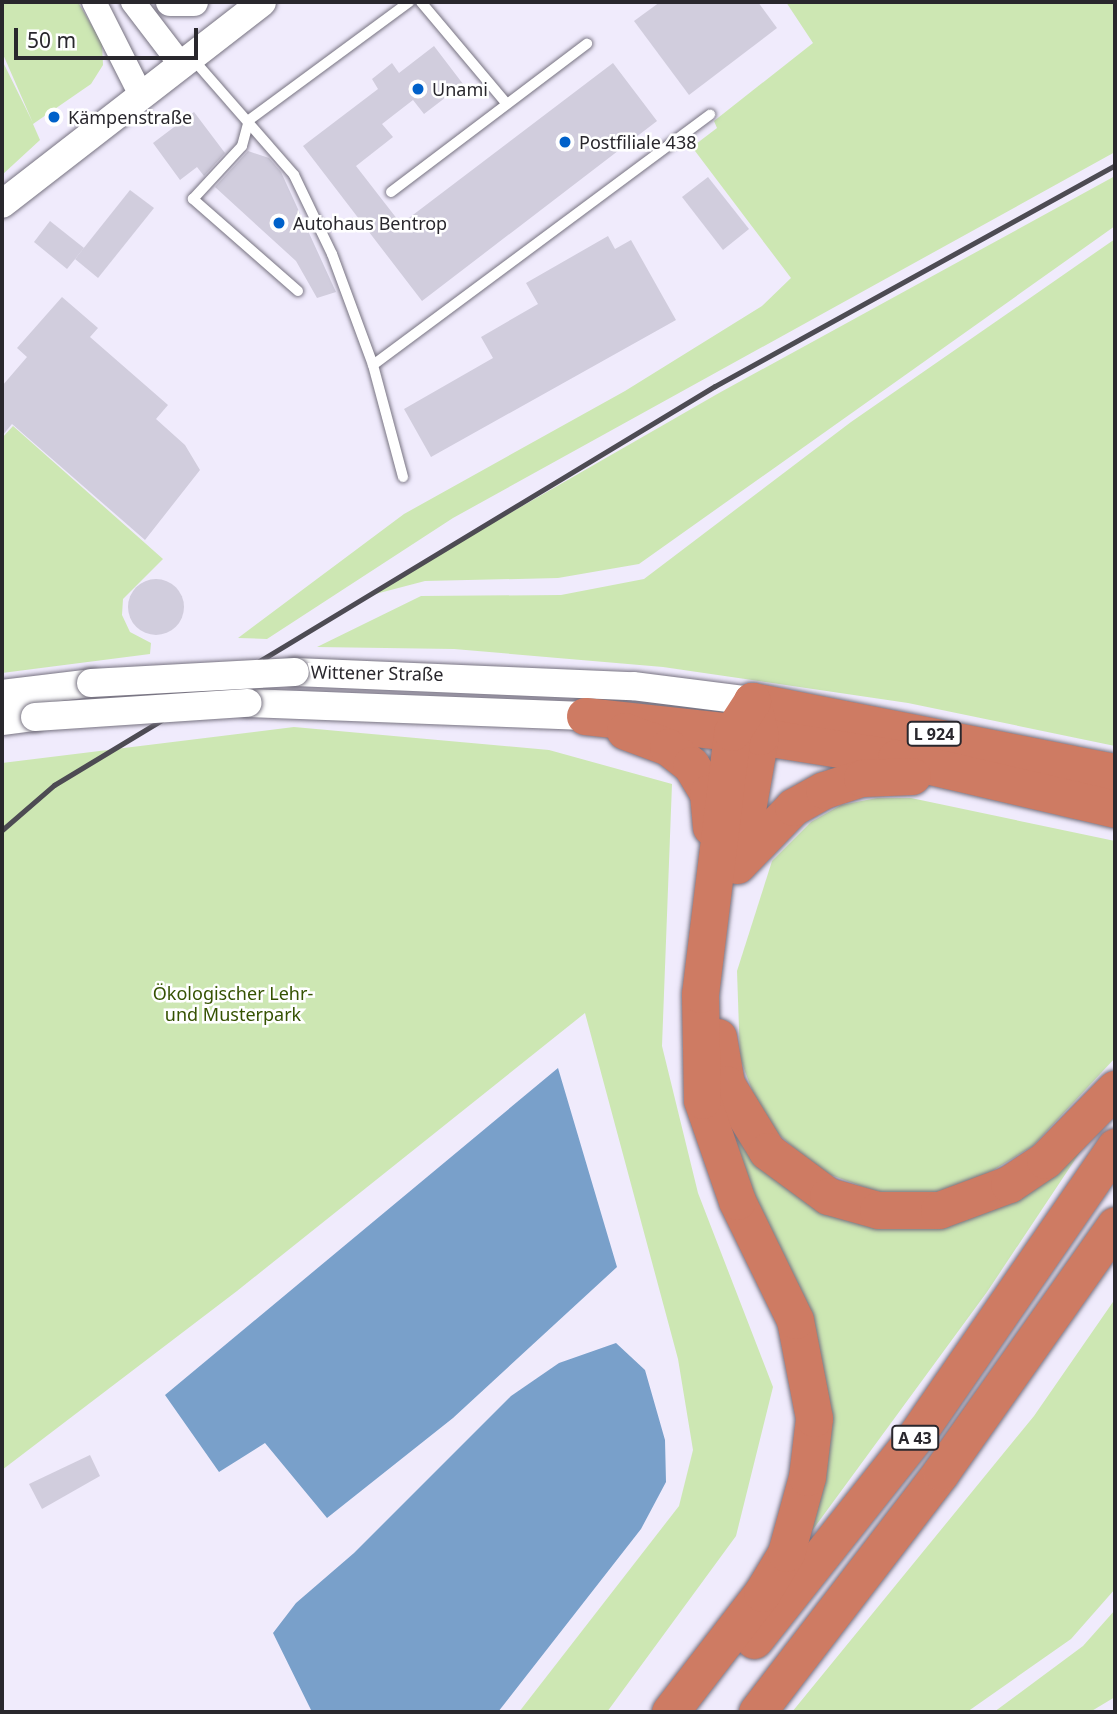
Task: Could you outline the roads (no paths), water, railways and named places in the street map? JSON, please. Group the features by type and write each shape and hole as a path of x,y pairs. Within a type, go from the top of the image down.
{"highway":[{"path":"670,1712 762,1593 786,1553 807,1477 814,1418 795,1320 737,1201 702,1100 701,994 726,864 752,701"},
{"name":"L 924","path":"752,701 1115,772"},
{"path":"585,716 668,747 691,765 708,793 726,864 717,1025 726,1084 768,1151 806,1183 878,1210 939,1210 968,1202 1045,1160 1115,1088"},
{"name":"L 924","path":"585,716 746,734 990,779 1115,809"},
{"path":"726,864 793,807 824,790 862,778 900,775 990,779"},
{"name":"A 43","path":"691,1712 814,1571 917,1434 1115,1147"},
{"name":"A 43","path":"757,1712 941,1472 1115,1225"}],"main road":[{"path":"170,2 194,2"},
{"path":"2,204 262,2"},
{"name":"Wittener Straße","path":"2,694 91,683 295,672 633,686 752,701"},
{"name":"Wittener Straße","path":"2,721 248,703 585,716"}],"street":[{"path":"94,2 142,97"},
{"path":"132,2 187,62"}],"lane":[{"path":"298,291 193,199 242,146 249,120 409,2"},
{"path":"421,2 507,104"},
{"path":"391,192 587,44"},
{"path":"187,62 249,120 294,175 332,254 373,365 403,477"},
{"path":"373,365 710,115"}],"water":[{"path":"558,1068 617,1267 453,1418 327,1518 265,1443 219,1472 165,1395"},
{"path":"616,1343 645,1370 665,1440 666,1482 641,1529 498,1712 312,1712 273,1633 296,1603 354,1553 511,1396 559,1363"}],"railway":[{"path":"2,830 54,785 715,386 1115,165"}],"place":[{"name":"Unami","path":"418,89"},
{"name":"Kämpenstraße","path":"54,117"},
{"name":"Postfiliale 438","path":"565,142"},
{"name":"Autohaus Bentrop","path":"279,223"}],"park label":[{"name":"Ökologischer Lehr- und Musterpark","path":"233,1004"}]}
